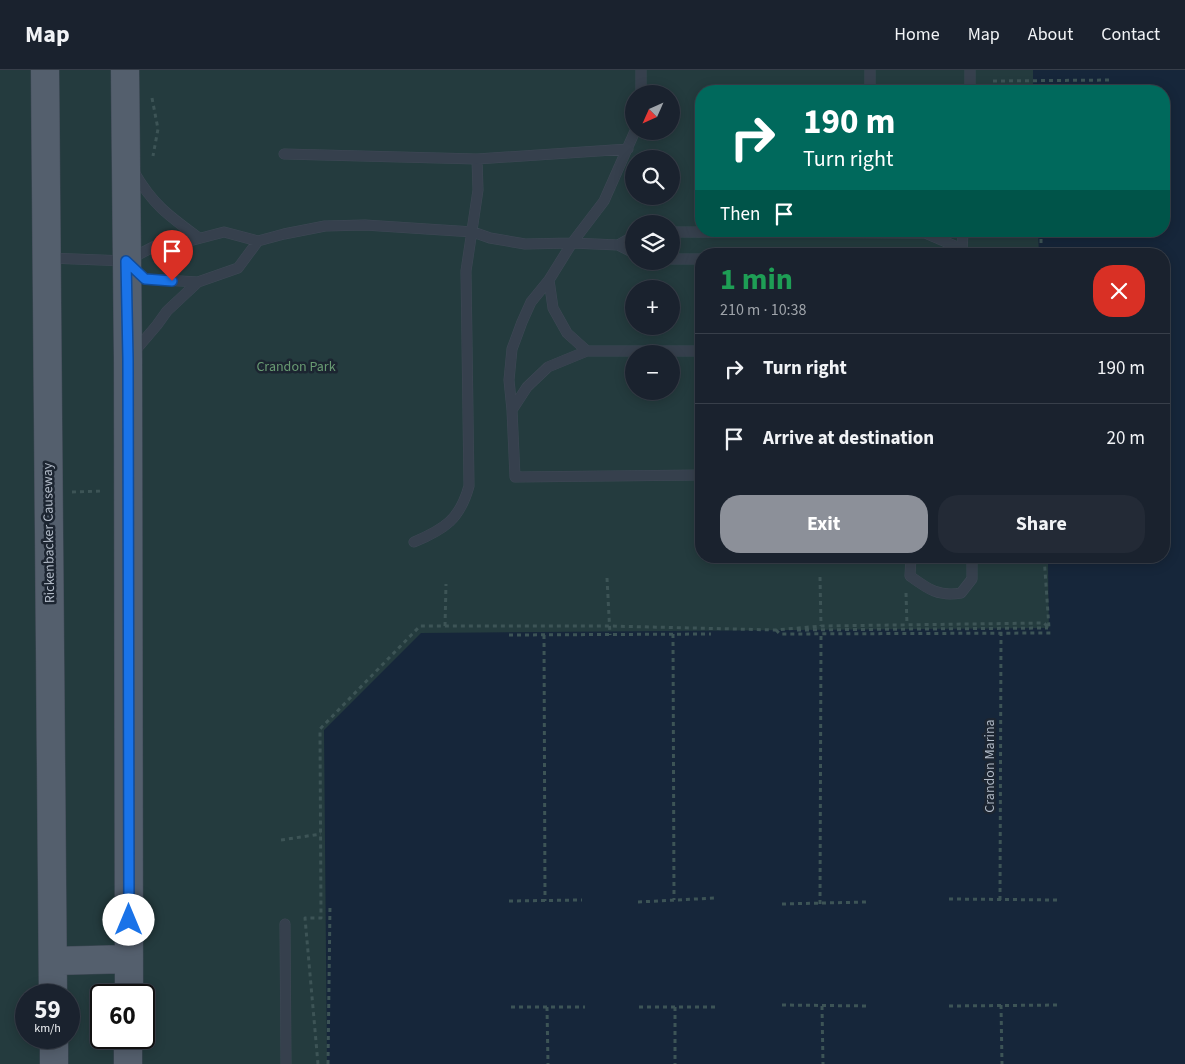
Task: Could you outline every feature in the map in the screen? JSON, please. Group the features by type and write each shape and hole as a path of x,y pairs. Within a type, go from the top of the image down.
{"main road":[{"name":"Rickenbacker Causeway","path":"46,70 53,984"},
{"path":"125,70 128,359 129,984"},
{"path":"53,960 129,959"},
{"path":"54,1049 54,1064"},
{"path":"128,1049 128,1064"}],"lane":[{"path":"641,70 641,85"},
{"path":"870,70 870,85"},
{"path":"970,70 970,85"},
{"path":"632,140 604,201 572,243 549,280 531,302 512,349 509,380 515,477 695,474"},
{"path":"284,154 477,159 628,149"},
{"path":"126,158 143,188 157,206 199,238"},
{"path":"414,542 437,532 453,518 464,503 469,486 466,271 478,190 477,159"},
{"path":"46,258 126,261 155,246 174,245 224,232 258,241 325,226 365,225 472,232 490,238 525,244 572,243 618,245 625,248"},
{"path":"680,232 695,232"},
{"path":"933,237 956,248"},
{"path":"126,261 145,279 198,282 238,268 258,241"},
{"path":"618,245 625,241"},
{"path":"680,259 695,259"},
{"path":"549,280 553,308 567,333 587,351"},
{"path":"128,359 167,311 198,282"},
{"path":"512,410 527,387 548,367 587,351 695,351"},
{"path":"911,563 910,576 929,589 947,596 961,594 972,579 972,563"},
{"path":"286,924 286,1064"}],"path":[{"path":"993,81 1112,80"},
{"path":"71,492 107,492"},
{"path":"1044,563 1049,628"},
{"path":"820,576 821,626"},
{"path":"907,633 906,589 910,576"},
{"path":"607,578 610,635"},
{"path":"445,626 446,584"},
{"path":"776,630 821,626 907,624 1044,623 1049,628"},
{"path":"318,1064 305,918 321,918 320,729 420,626 609,626 776,630 1049,628"},
{"path":"776,630 780,634 1051,633"},
{"name":"Crandon Marina","path":"1000,900 1001,632"},
{"path":"673,634 674,900"},
{"path":"509,635 711,634"},
{"path":"820,904 821,634"},
{"path":"544,635 545,901"},
{"path":"281,840 320,834"},
{"path":"638,902 715,898"},
{"path":"948,899 1058,900"},
{"path":"509,902 582,900"},
{"path":"782,904 866,902"},
{"path":"328,1064 330,905"},
{"path":"782,1005 870,1006"},
{"path":"1001,1005 1002,1064"},
{"path":"949,1006 1060,1005"},
{"path":"822,1006 823,1064"},
{"path":"511,1007 586,1007"},
{"path":"547,1007 548,1064"},
{"path":"638,1007 717,1007"},
{"path":"674,1007 675,1064"}],"green space":[{"name":"Crandon Park","path":"0,70 1033,70 1034,85 695,85 695,237 1039,237 1039,248 695,248 695,563 1048,563 1049,628 327,1064 0,1064"}],"water":[{"path":"1033,70 1185,70 1185,1064 327,1064 324,730 421,633 1049,628 1048,563 1170,563 1170,248 1039,248 1038,237 1170,237 1170,85 1033,85"}],"route":[{"path":"129,920 128,359 126,261 145,279 172,281"}]}
